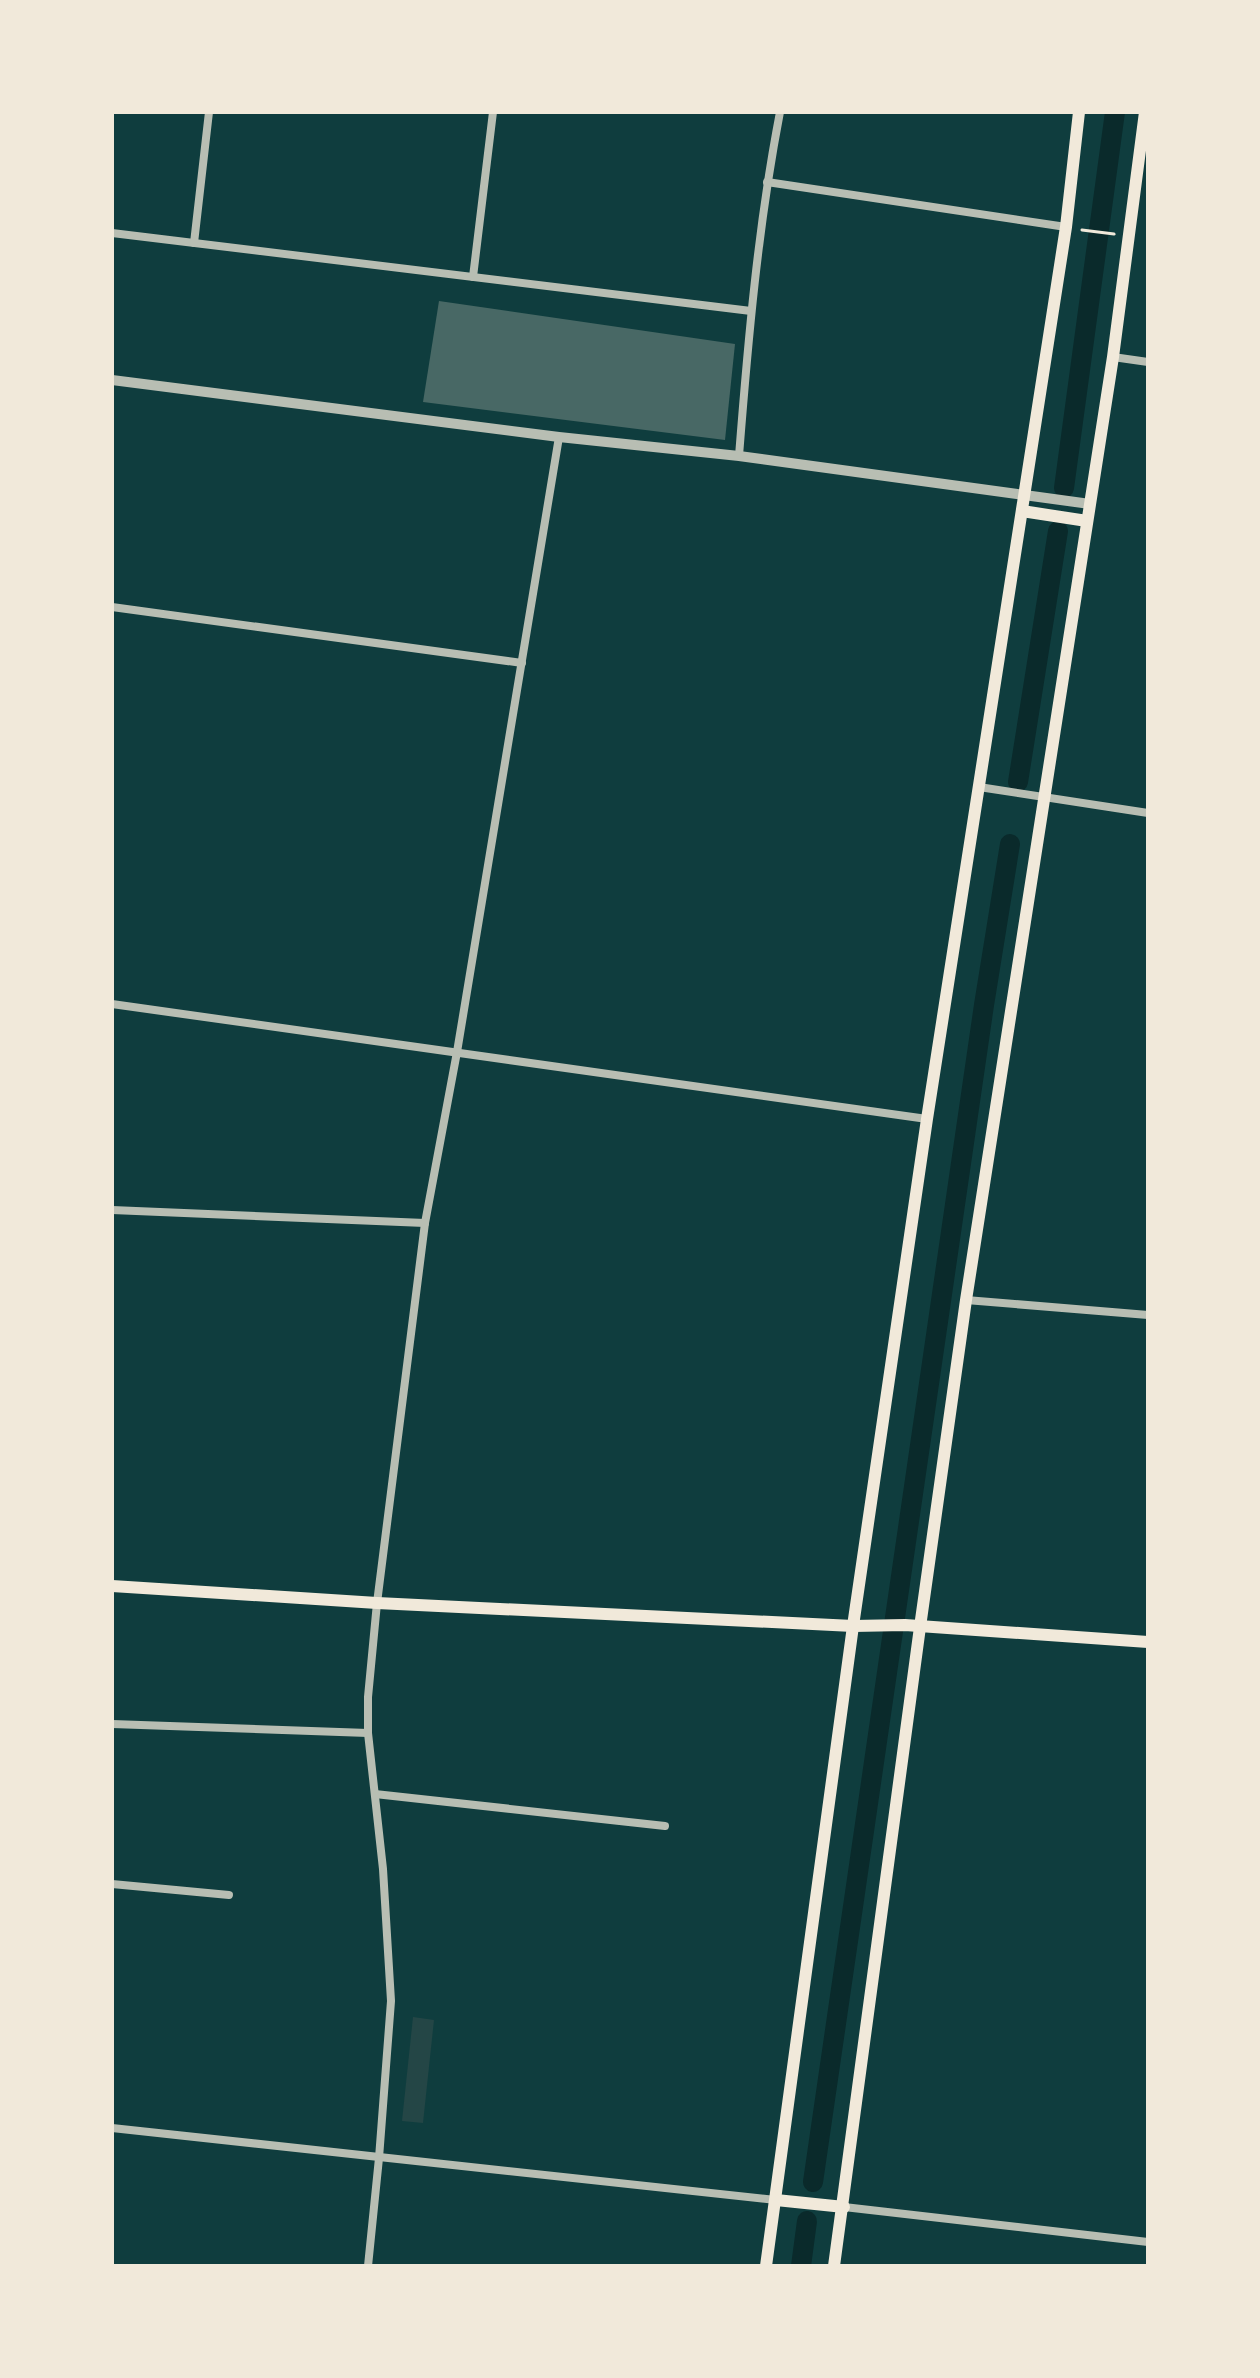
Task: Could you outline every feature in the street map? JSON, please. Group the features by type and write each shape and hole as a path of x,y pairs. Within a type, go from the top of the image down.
{"main road":[{"path":"766,2266 853,1626 927,1119 1066,227 1079,112"},
{"path":"834,2266 837,2207 966,1300 1113,357 1128,236 1144,150 1145,112"},
{"path":"1022,511 1087,521"},
{"path":"112,1586 377,1603 853,1626 905,1625 1148,1642"},
{"path":"776,2200 837,2207"}],"street":[{"path":"194,243 209,112"},
{"path":"473,277 493,112"},
{"path":"739,456 751,311 767,182 780,112"},
{"path":"767,182 1066,227"},
{"path":"112,233 751,311"},
{"path":"1113,357 1148,362"},
{"path":"112,380 559,437 739,456 1090,504"},
{"path":"368,2266 391,2001 383,1869 368,1733 368,1697 377,1603 425,1223 457,1052 559,437"},
{"path":"112,607 522,663"},
{"path":"979,787 1148,813"},
{"path":"112,1004 927,1119"},
{"path":"112,1210 425,1223"},
{"path":"966,1300 1148,1315"},
{"path":"112,1724 368,1733"},
{"path":"375,1794 665,1826"},
{"path":"112,1884 229,1895"},
{"path":"112,2128 776,2200"},
{"path":"837,2207 1148,2242"}],"path":[{"path":"1066,227 1128,236"}],"shaded area":[{"path":"413,2017 434,2020 423,2123 402,2121"}],"building":[{"path":"439,301 735,344 725,440 423,402"}],"waterway":[{"path":"1064,488 1115,112"},
{"path":"1018,782 1058,531"},
{"path":"813,2182 1010,844"},
{"path":"801,2266 807,2221"}]}
